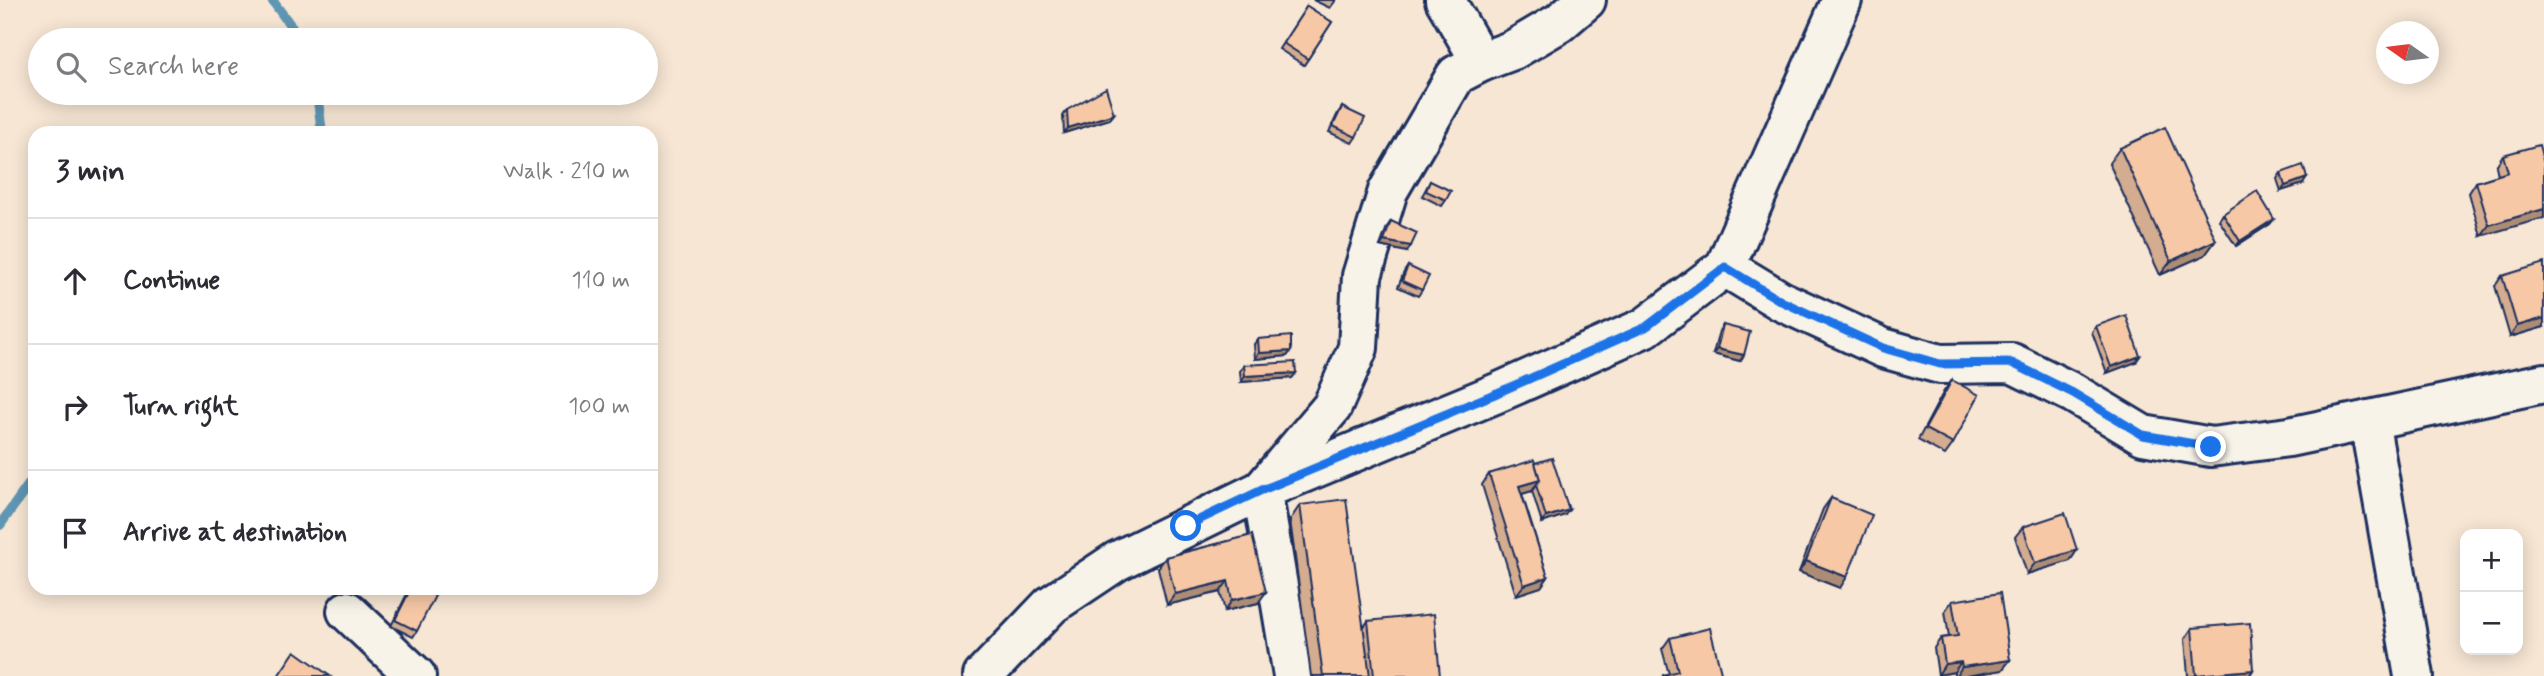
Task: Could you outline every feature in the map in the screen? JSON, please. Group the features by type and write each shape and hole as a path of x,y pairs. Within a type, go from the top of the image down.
{"street":[{"path":"1445,0 1481,62"},
{"path":"1293,676 1262,490 1332,407 1358,348 1362,276 1388,191 1456,75 1513,50 1559,23 1586,0"},
{"path":"983,676 1051,605 1117,561 1262,490 1497,393 1646,327 1725,267 1842,0"},
{"path":"1725,267 1781,301 1883,348 1940,364 2012,363 2073,393 2143,435 2211,447 2289,437 2544,383"},
{"path":"2369,420 2414,676"},
{"path":"347,611 416,676"}],"building":[{"path":"1307,6 1332,22 1308,59 1283,43"},
{"path":"1106,88 1114,114 1068,128 1067,110"},
{"path":"1342,107 1365,118 1356,137 1333,126"},
{"path":"2165,127 2216,240 2171,261 2120,148"},
{"path":"2539,145 2544,164 2544,209 2489,225 2476,182 2508,172 2503,155"},
{"path":"2303,165 2307,178 2285,186 2281,173"},
{"path":"1430,181 1451,191 1446,200 1426,191"},
{"path":"2257,191 2274,219 2240,241 2223,214"},
{"path":"1391,221 1417,233 1411,246 1384,241"},
{"path":"2544,263 2544,318 2517,326 2502,276"},
{"path":"1408,266 1429,276 1422,290 1402,281"},
{"path":"2126,315 2140,356 2111,367 2096,326"},
{"path":"1723,325 1750,332 1744,355 1717,349"},
{"path":"1291,336 1291,351 1259,353 1258,339"},
{"path":"1295,362 1296,373 1245,376 1244,365"},
{"path":"1952,380 1979,395 1953,444 1925,429"},
{"path":"1552,458 1569,510 1546,517 1536,485 1540,480 1535,463"},
{"path":"1534,460 1540,480 1519,486 1548,577 1524,585 1489,474"},
{"path":"1831,498 1872,515 1847,577 1806,561"},
{"path":"1346,499 1370,676 1323,676 1300,505"},
{"path":"2065,513 2077,550 2035,563 2023,527"},
{"path":"1252,535 1266,592 1232,600 1228,581 1175,594 1166,557"},
{"path":"2000,593 2010,660 1962,667 1961,662 1945,664 1941,638 1958,636 1952,601"},
{"path":"408,595 435,596 417,631 395,620"},
{"path":"1434,614 1440,676 1374,676 1368,621"},
{"path":"2250,623 2253,670 2196,675 2192,628"},
{"path":"1710,628 1722,676 1663,676 1678,671 1670,638"},
{"path":"295,651 330,676 278,676"}],"waterway":[{"path":"272,0 292,28"},
{"path":"318,105 321,126"},
{"path":"0,525 28,486"}],"route":[{"path":"1186,526 1262,490 1497,393 1646,327 1725,267 1781,301 1883,348 1940,364 2012,363 2073,393 2143,435 2211,447"}]}
